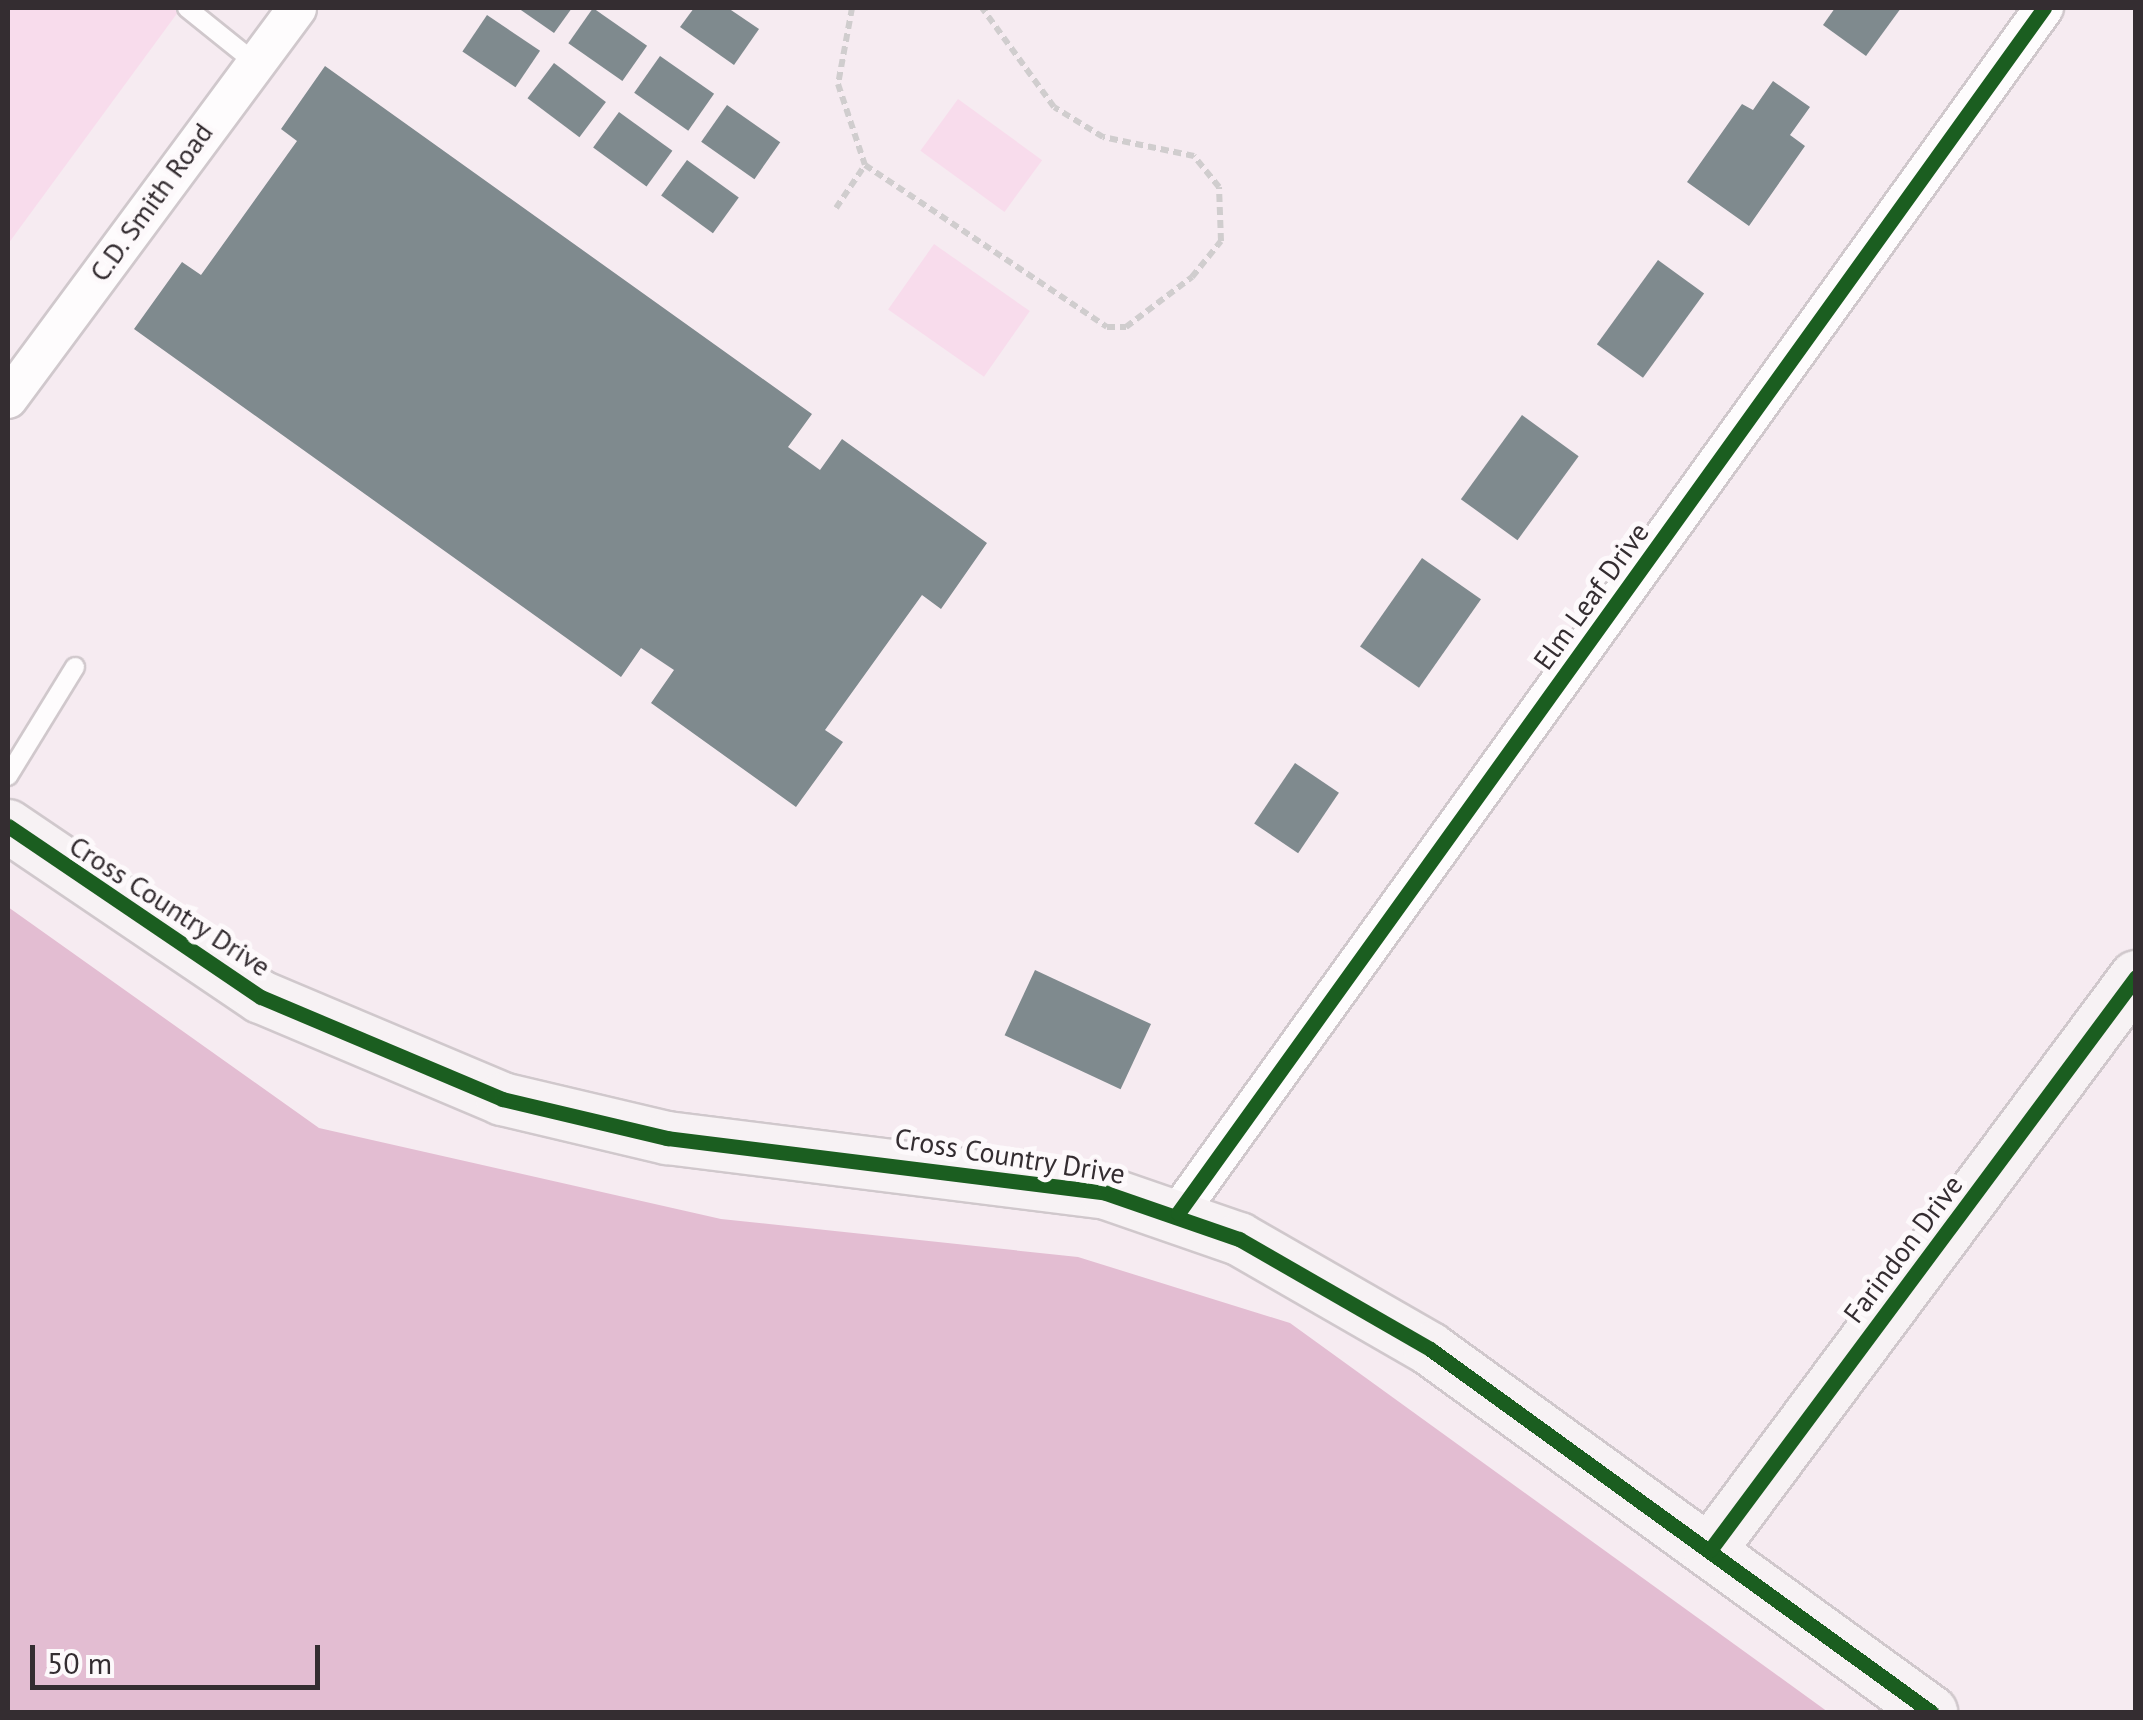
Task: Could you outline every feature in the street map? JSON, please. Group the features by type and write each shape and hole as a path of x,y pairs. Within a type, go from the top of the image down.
{"street":[{"name":"C.D. Smith Road","path":"8,399 296,8"},
{"name":"Elm Leaf Drive","path":"1178,1213 2044,8"},
{"name":"Cross Country Drive","path":"8,826 261,997 502,1099 667,1138 1030,1179 1178,1213 1293,1266 1430,1349 1930,1712"},
{"name":"Farindon Drive","path":"1710,1550 2127,1009"}],"lane":[{"path":"187,8 254,62"},
{"path":"8,776 75,667"}],"path":[{"path":"852,8 838,84 865,165 1107,327 1139,317 1220,241 1219,188 1194,156 1104,137 1054,107 982,8"},
{"path":"836,208 865,165"}],"shaded area":[{"path":"8,8 181,8 8,244"},
{"path":"958,99 1042,160 1005,212 920,151"},
{"path":"934,244 1030,311 984,377 888,310"},
{"path":"8,907 319,1128 721,1219 1078,1257 1290,1323 1828,1712 8,1712"}],"building":[{"path":"518,8 572,8 554,33"},
{"path":"593,8 647,46 622,81 568,43"},
{"path":"694,8 728,8 759,29 734,65 680,27"},
{"path":"1835,8 1901,8 1866,56 1823,25"},
{"path":"487,15 540,51 515,87 462,51"},
{"path":"660,56 714,94 688,131 634,93"},
{"path":"554,63 606,102 579,137 528,98"},
{"path":"325,66 812,414 788,447 820,470 842,439 987,543 941,609 922,595 825,730 843,742 796,807 651,703 674,670 641,648 621,677 134,329 182,262 201,275 297,141 281,129"},
{"path":"1773,81 1810,107 1790,135 1805,146 1749,226 1687,182 1742,104 1753,110"},
{"path":"727,105 780,142 754,179 701,142"},
{"path":"619,112 672,151 647,186 593,148"},
{"path":"687,160 739,198 713,233 661,196"},
{"path":"1658,260 1704,294 1643,378 1597,344"},
{"path":"1522,415 1579,456 1518,540 1461,499"},
{"path":"1422,558 1481,599 1419,688 1360,646"},
{"path":"1295,763 1339,793 1298,853 1254,824"},
{"path":"1035,970 1151,1024 1121,1089 1005,1035"}],"cycle path":[{"path":"1178,1213 2044,8"},
{"path":"8,826 261,997 502,1099 667,1138 1106,1193 1239,1239 1430,1349 1931,1712"},
{"path":"1710,1550 2136,977"}]}
